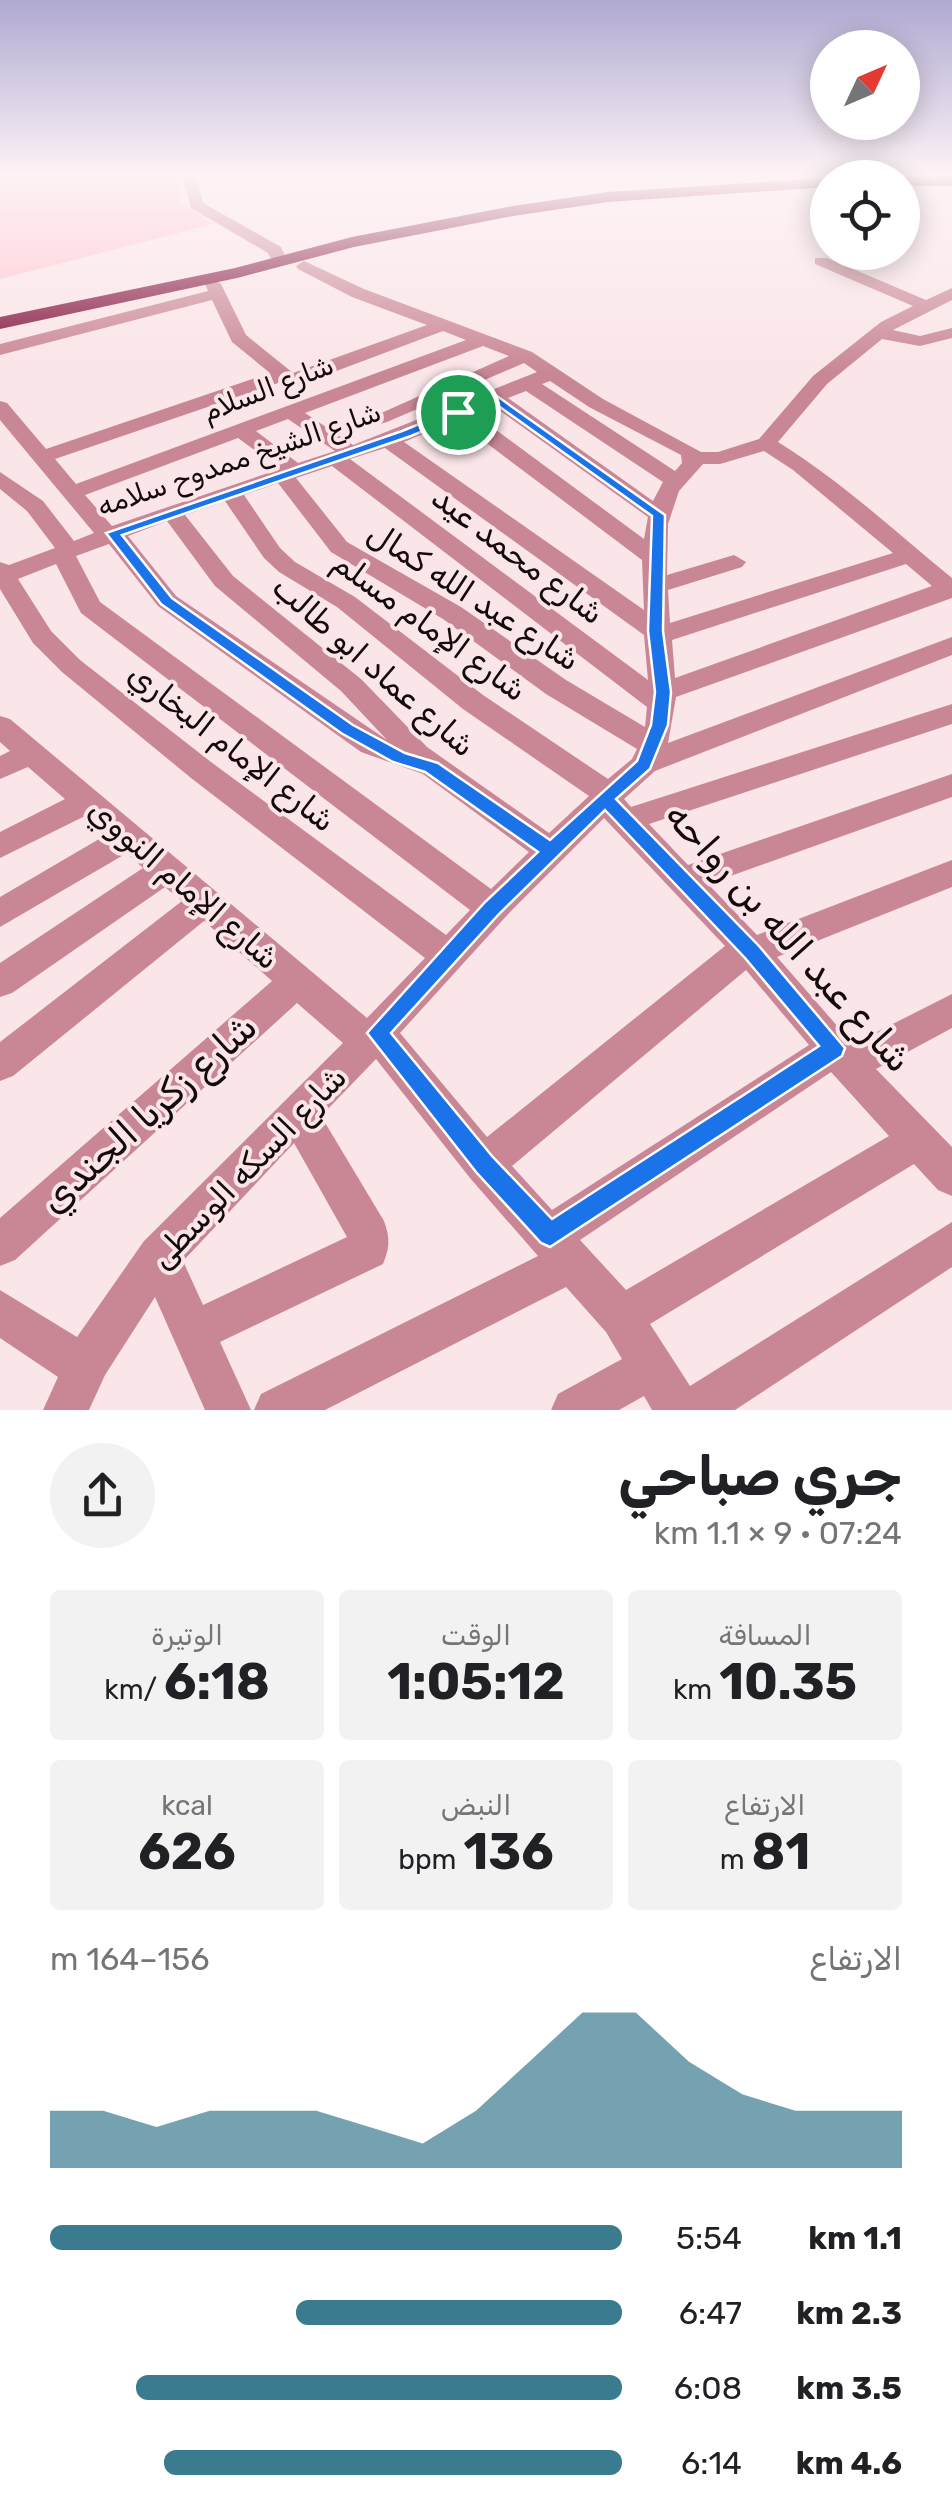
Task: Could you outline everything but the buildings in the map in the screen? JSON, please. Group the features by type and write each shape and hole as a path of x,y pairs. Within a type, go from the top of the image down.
{"highway":[{"path":"150,295 215,288 395,241"},
{"path":"0,327 280,262 415,241"}],"street":[{"path":"259,241 275,250 280,262"},
{"path":"304,266 358,293 525,356 608,410 683,446 684,468"},
{"path":"843,270 924,304"},
{"path":"0,350 215,288 238,338 317,399"},
{"path":"649,755 663,698 655,572 662,496 684,468 766,444 783,428 815,384 879,333 924,304 952,293"},
{"path":"42,457 443,325"},
{"path":"879,333 920,342 952,333"},
{"name":"شارع السلام","path":"72,492 338,391 486,340"},
{"path":"392,430 525,356"},
{"name":"شارع الشيخ ممدوح سلامه","path":"2,574 171,512 344,455 392,430 458,412 552,373"},
{"path":"527,384 684,468"},
{"path":"338,391 656,634"},
{"path":"494,397 659,515"},
{"path":"0,407 8,428 42,457 166,601 371,744 432,767"},
{"name":"شارع محمد عيد","path":"288,410 663,698"},
{"path":"458,412 655,572 734,562"},
{"name":"شارع عبد الله كمال","path":"238,429 290,473 340,547 452,613 649,755"},
{"path":"663,698 951,589 801,465 766,444"},
{"path":"0,478 35,506 66,551 98,616 139,641 492,908"},
{"name":"شارع الإمام مسلم","path":"231,492 272,553 287,567 346,602 613,805"},
{"name":"شارع عماد ابو طالب","path":"171,512 224,581 350,685 432,767 551,851"},
{"path":"656,634 913,554"},
{"name":"شارع الإمام البخاري","path":"2,574 42,637 72,666 201,770 448,956"},
{"path":"649,755 952,645"},
{"path":"613,805 952,714"},
{"name":"شارع الإمام النووي","path":"0,726 297,981 373,1038 621,1317 678,1410"},
{"path":"0,768 31,753"},
{"name":"شارع السكه الوسطى","path":"66,1410 82,1368 114,1314 158,1256 373,1038 492,908 551,851 613,805 649,755"},
{"path":"683,880 952,785"},
{"path":"0,846 88,801"},
{"name":"شارع عبد الله بن رواحه","path":"613,805 750,950 841,1057 952,1176"},
{"path":"0,914 129,836"},
{"path":"0,982 166,868"},
{"path":"484,1164 750,950 952,872"},
{"path":"0,1064 205,902"},
{"name":"شارع زكريا الجندي","path":"0,1246 297,981"},
{"path":"277,1410 561,1248 841,1057 952,1010"},
{"path":"193,1332 368,1250 369,1236 298,1114"},
{"path":"621,1317 917,1142"},
{"path":"694,1410 952,1244"},
{"path":"158,1256 228,1410"},
{"path":"0,1312 82,1368"},
{"path":"574,1410 652,1368"}],"shaded area":[{"path":"0,241 148,241 0,279"}],"route":[{"path":"458,412 352,453 113,533 138,560 149,583 166,601 347,729 400,758 432,767 551,851 605,799 752,952 834,1048 550,1235 484,1164 378,1033 492,908 605,799 644,764 654,745 663,692 656,631 659,515 494,397 458,412"}]}
